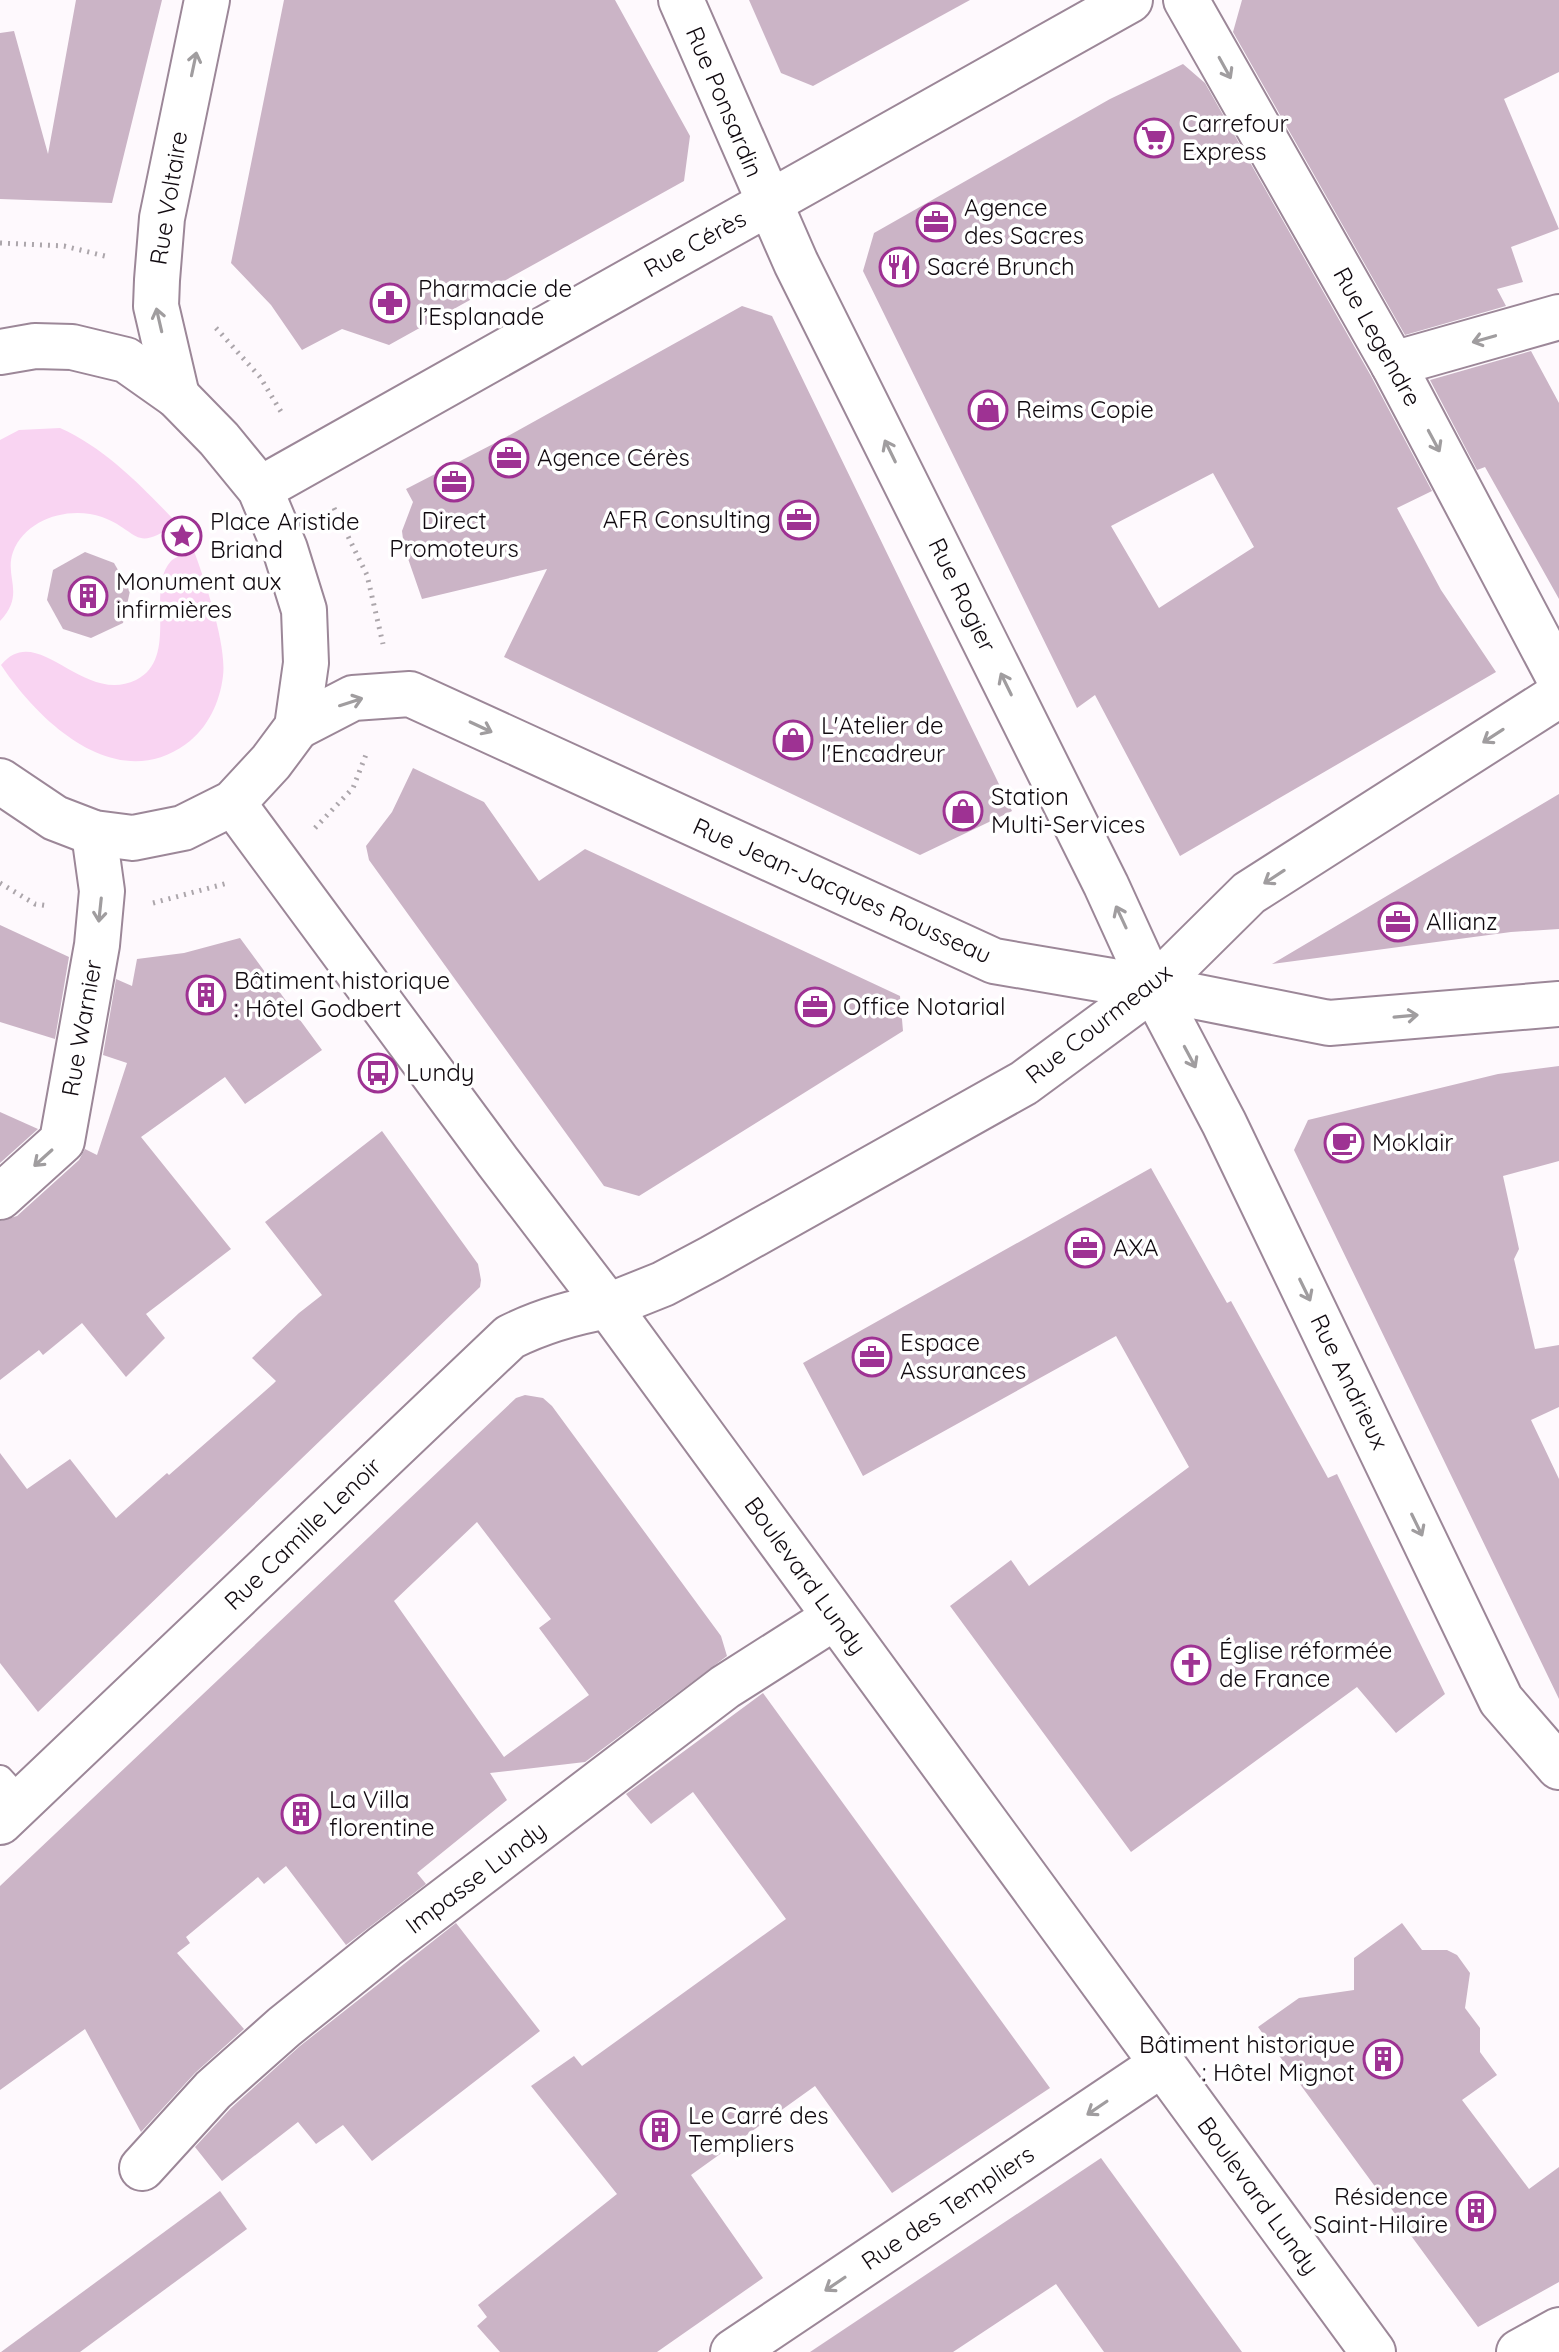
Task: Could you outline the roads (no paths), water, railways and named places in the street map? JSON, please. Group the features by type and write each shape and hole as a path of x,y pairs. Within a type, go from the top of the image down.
{"street":[{"name":"Rue Voltaire","path":"177,396 156,306 157,280 162,218 207,0"},
{"name":"Rue Ponsardin","path":"681,0 768,204"},
{"name":"Rue Cérès","path":"260,489 1130,0"},
{"name":"Rue Legendre","path":"1186,0 1393,364 1559,678"},
{"name":"Rue Rogier","path":"768,204 1106,885 1153,988"},
{"path":"1393,364 1559,317"},
{"path":"0,352 35,346 72,347 126,360 177,396 219,439 260,489 285,549 304,610 306,663 297,727 271,762 233,803 183,828 133,838 94,833 55,818 0,781"},
{"name":"Rue Jean-Jacques Rousseau","path":"297,727 353,698 410,694 994,961 1329,1023 1559,1004"},
{"name":"Rue Courmeaux","path":"608,1306 663,1284 712,1258 1024,1083 1153,988 1249,893 1559,695"},
{"name":"Boulevard Lundy","path":"233,803 608,1306 1373,2352"},
{"name":"Rue Warnier","path":"0,1197 62,1141 97,945 102,891 94,833"},
{"name":"Rue Andrieux","path":"1153,988 1224,1123 1501,1700 1559,1767"},
{"name":"Rue Camille Lenoir","path":"7,1801 510,1337 536,1324 608,1306"},
{"name":"Impasse Lundy","path":"142,2168 213,2090 351,1973 725,1687 835,1617"},
{"name":"Rue des Templiers","path":"733,2352 1162,2064"},
{"path":"1519,2352 1559,2330"}],"place":[{"name":"Carrefour Express","path":"1154,138"},
{"name":"Agence des Sacres","path":"936,222"},
{"name":"Sacré Brunch","path":"899,267"},
{"name":"Pharmacie de l’Esplanade","path":"390,303"},
{"name":"Reims Copie","path":"988,410"},
{"name":"Agence Cérès","path":"509,458"},
{"name":"Direct Promoteurs","path":"454,482"},
{"name":"AFR Consulting","path":"799,520"},
{"name":"Place Aristide Briand","path":"182,536"},
{"name":"Monument aux infirmières","path":"88,596"},
{"name":"L'Atelier de l'Encadreur","path":"793,740"},
{"name":"Station Multi-Services","path":"963,811"},
{"name":"Allianz","path":"1398,922"},
{"name":"Bâtiment historique : Hôtel Godbert","path":"206,995"},
{"name":"Office Notarial","path":"815,1007"},
{"name":"Lundy","path":"378,1073"},
{"name":"Moklair","path":"1344,1143"},
{"name":"AXA","path":"1085,1248"},
{"name":"Espace Assurances","path":"872,1357"},
{"name":"Église réformée de France","path":"1191,1665"},
{"name":"La Villa florentine","path":"301,1814"},
{"name":"Bâtiment historique : Hôtel Mignot","path":"1383,2059"},
{"name":"Le Carré des Templiers","path":"660,2130"},
{"name":"Résidence Saint-Hilaire","path":"1476,2211"}]}
